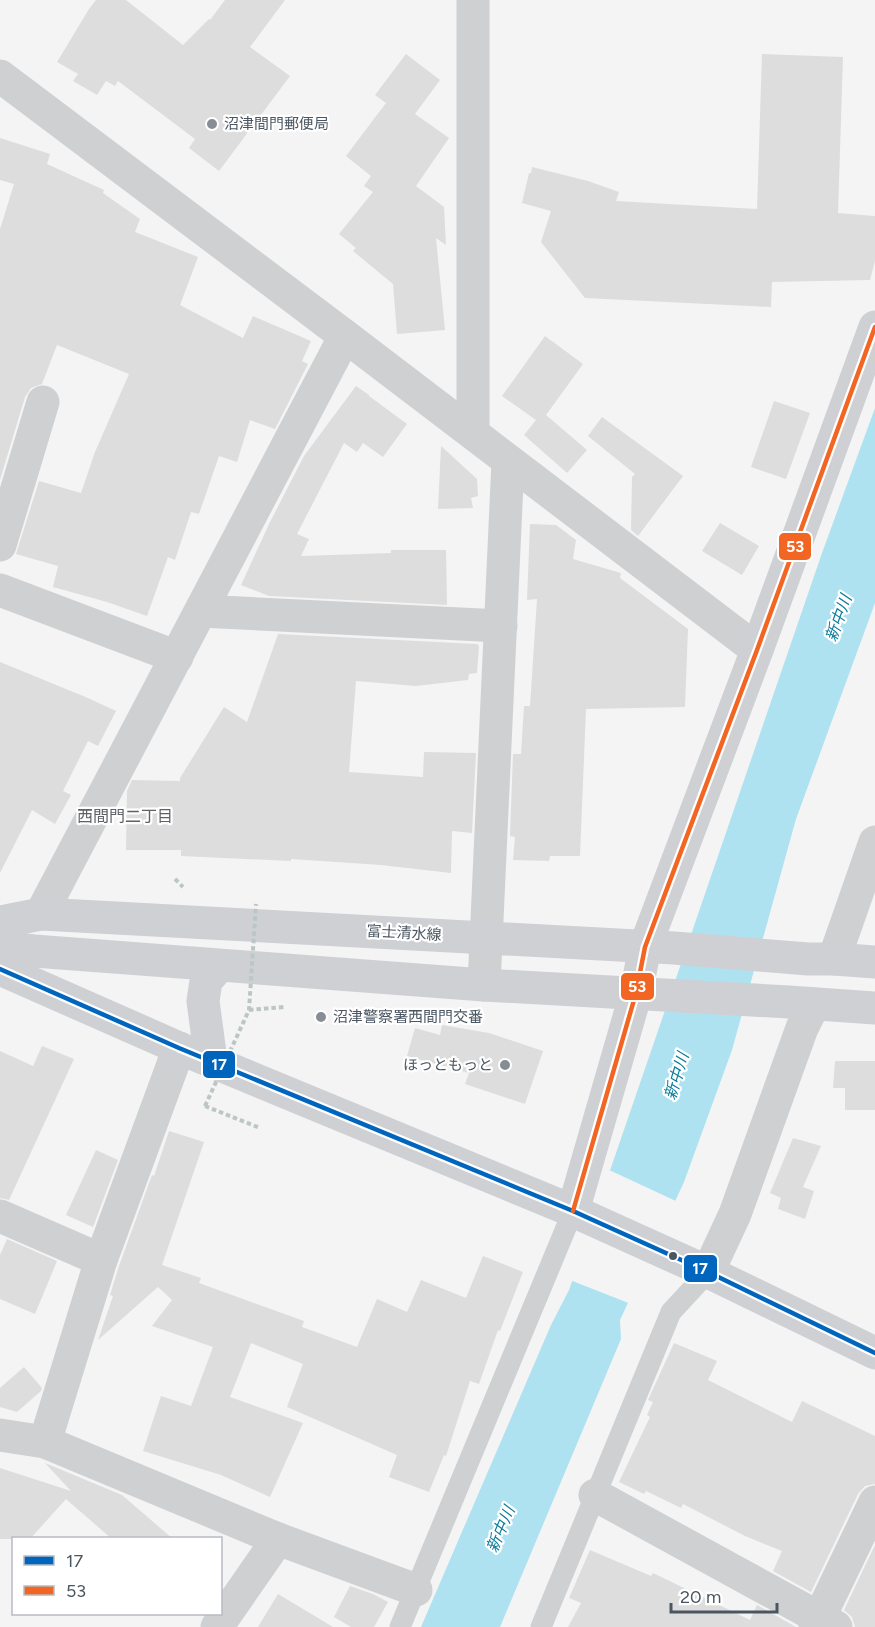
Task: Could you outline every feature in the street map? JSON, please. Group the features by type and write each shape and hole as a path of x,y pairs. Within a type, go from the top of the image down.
{"street":[{"path":"473,0 473,433"},
{"path":"0,76 757,650"},
{"path":"573,1212 636,993 659,947 757,650 875,327"},
{"path":"41,914 345,336"},
{"path":"0,545 43,402"},
{"path":"484,986 508,461"},
{"path":"0,590 177,657"},
{"path":"201,611 501,626"},
{"path":"821,959 875,842"},
{"name":"富士清水線","path":"0,922 41,914 659,947 875,962"},
{"path":"0,946 34,951 484,986 875,1008"},
{"path":"211,1061 203,1001 206,981 219,966"},
{"path":"0,969 179,1048 669,1254 875,1353"},
{"path":"708,1272 735,1214 802,1028 801,1003"},
{"path":"45,1442 101,1260 179,1048"},
{"path":"0,1216 101,1260"},
{"path":"0,1435 45,1442 278,1539 416,1590"},
{"path":"595,1495 824,1624 875,1502"},
{"path":"217,1627 278,1539"}],"lane":[{"path":"400,1627 573,1212"},
{"path":"541,1627 671,1312 708,1272"}],"path":[{"path":"256,904 249,1010 205,1106 260,1128"},
{"path":"249,1010 294,1006"}],"water":[{"name":"新中川","path":"875,408 875,603 796,819 732,1050 684,1182 620,1320 621,1339 500,1627 421,1627 551,1325 569,1290 822,553"}],"pier":[{"path":"607,1169 678,1202 631,1304 570,1280"}],"building":[{"path":"96,0 126,0 183,45 210,20 225,0 285,0 250,47 290,76 219,171 189,148 195,139 118,81 115,86 106,81 97,95 73,81 78,74 57,62"},
{"path":"406,54 440,80 415,114 449,138 416,186 444,207 446,245 436,238 445,330 397,334 393,284 353,251 356,248 339,234 373,192 364,186 371,176 346,156 386,103 375,95"},
{"path":"762,54 843,57 838,213 875,216 875,261 870,280 772,282 771,307 585,298 541,242 551,211 522,203 532,167 588,181 619,192 616,201 757,209"},
{"path":"0,138 50,154 47,164 104,190 103,193 140,219 135,232 198,257 180,305 243,338 253,316 311,341 302,361 308,364 275,429 250,420 237,462 219,456 199,514 191,512 175,560 168,557 147,616 53,587 58,566 16,554 39,481 81,493 95,452 129,374 57,345 42,384 31,388 25,397 0,480 0,229 14,184 0,180"},
{"path":"545,336 583,364 546,415 587,450 567,473 524,435 536,420 502,396"},
{"path":"356,386 407,424 383,457 363,443 357,452 344,443 297,534 309,539 301,556 391,553 391,550 446,550 447,605 269,596 241,585 304,456"},
{"path":"774,401 810,413 786,479 751,467"},
{"path":"602,417 683,476 638,536 631,530 632,477 635,474 588,436"},
{"path":"441,446 477,479 478,496 471,498 473,508 438,509"},
{"path":"720,523 759,546 742,575 702,551"},
{"path":"530,524 556,525 576,540 573,559 621,573 620,578 688,629 685,707 586,709 580,856 550,856 549,861 513,860 515,837 510,836 513,754 521,754 524,706 530,706 537,599 527,600"},
{"path":"278,634 477,644 479,646 477,673 469,674 468,680 416,686 356,681 349,772 423,777 424,752 476,753 472,833 452,831 451,873 381,865 291,859 291,861 181,856 181,850 126,850 127,791 132,780 180,781 224,707 247,722"},
{"path":"0,662 116,711 98,746 88,741 63,791 71,795 55,824 32,810 0,873"},
{"path":"442,1025 489,1033 543,1051 525,1104 465,1084 469,1073 407,1056 415,1028 440,1035"},
{"path":"42,1046 74,1059 9,1200 0,1198 0,1051 33,1066"},
{"path":"835,1061 875,1061 875,1110 845,1110 845,1088 833,1088"},
{"path":"169,1131 204,1142 162,1265 201,1278 199,1283 304,1321 302,1327 357,1347 377,1299 407,1312 421,1280 466,1298 483,1256 523,1272 500,1331 498,1330 479,1384 470,1381 446,1456 444,1455 429,1492 389,1477 397,1455 287,1407 303,1364 251,1343 230,1397 303,1423 270,1497 221,1475 143,1451 161,1396 191,1406 213,1347 152,1326 172,1300 158,1287 98,1340 113,1296 110,1295 119,1266"},
{"path":"793,1138 821,1146 803,1187 814,1191 805,1219 778,1209 781,1198 770,1193"},
{"path":"96,1150 118,1160 93,1227 66,1215"},
{"path":"7,1239 57,1261 35,1314 0,1299 0,1255"},
{"path":"674,1343 717,1361 708,1380 792,1422 802,1401 875,1436 875,1484 865,1486 858,1494 811,1592 773,1571 782,1551 745,1536 683,1504 681,1508 646,1491 644,1494 619,1482 650,1417 647,1415 653,1402 648,1400"},
{"path":"24,1367 42,1388 41,1391 17,1412 0,1407 0,1388"},
{"path":"45,1463 122,1495 171,1537 110,1537 66,1499 32,1537 0,1539 0,1468 71,1491"},
{"path":"875,1545 875,1627 855,1627 852,1617 844,1610"},
{"path":"590,1550 651,1576 653,1573 750,1620 757,1605 796,1627 568,1627 581,1603 569,1598"},
{"path":"350,1586 388,1602 374,1627 351,1627 334,1617"},
{"path":"278,1594 333,1627 258,1627"}],"transit line":[{"name":"53","path":"573,1211 636,993 645,947 875,327"},
{"name":"17","path":"0,969 179,1048 573,1211 708,1272 875,1353"}],"place":[{"name":"沼津間門郵便局","path":"212,124"},
{"name":"沼津警察署西間門交番","path":"321,1017"},
{"name":"ほっともっと","path":"505,1065"}],"district":[{"name":"西間門二丁目","path":"125,816"}]}
